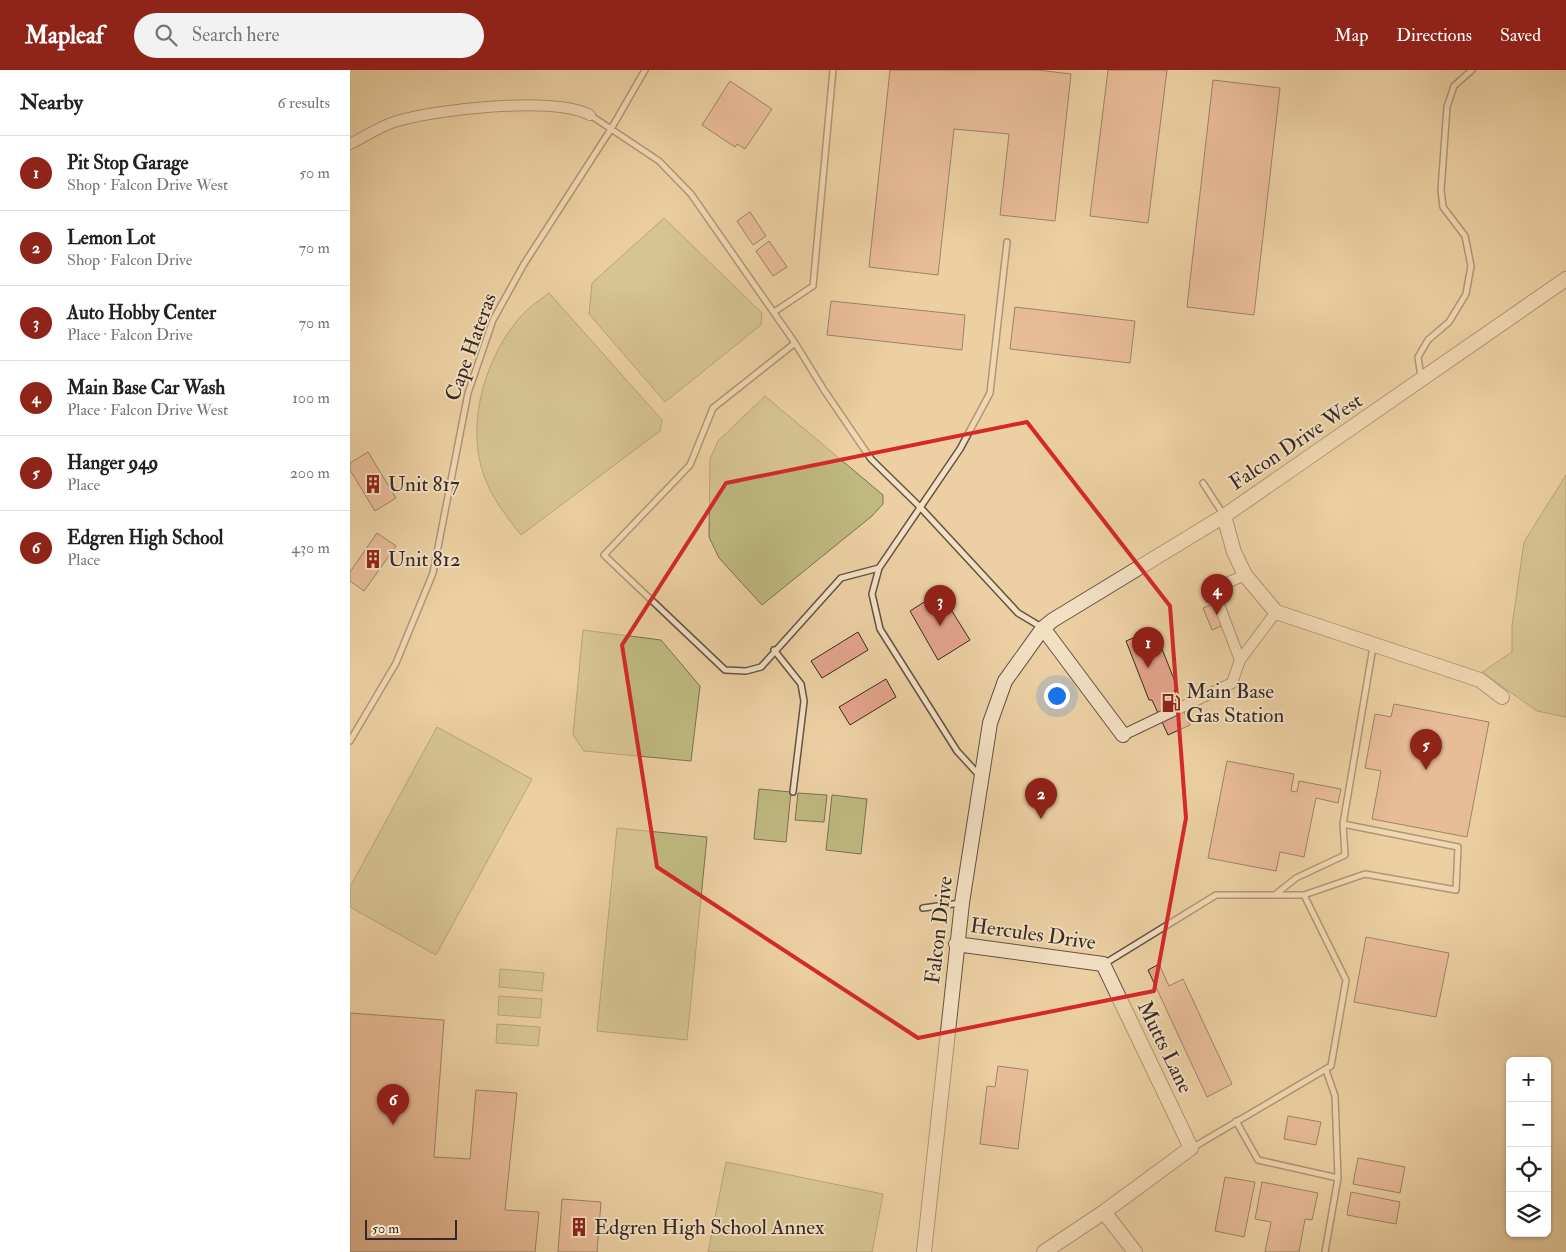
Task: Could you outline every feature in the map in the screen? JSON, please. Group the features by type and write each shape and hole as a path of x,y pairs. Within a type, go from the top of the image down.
{"street":[{"path":"350,144 392,123 442,112 526,106 581,110 590,115"},
{"name":"Falcon Drive West","path":"1043,628 1224,516 1566,279"},
{"path":"1224,516 1234,552 1245,575 1276,612 1373,646 1480,680 1502,697"},
{"path":"1240,660 1213,589 1245,575"},
{"path":"1043,628 1123,735 1232,683 1240,660 1276,612"},
{"name":"Falcon Drive","path":"924,1252 956,944 990,723 1005,681 1043,628"},
{"name":"Hercules Drive","path":"956,944 1103,964"},
{"name":"Mutts Lane","path":"1103,964 1191,1148"},
{"path":"1044,1252 1104,1212 1191,1148"},
{"path":"1104,1212 1135,1252"}],"lane":[{"name":"Cape Hateras","path":"350,741 396,663 433,573 468,393 494,320 524,264 611,129 645,70"},
{"path":"774,312 813,286 833,70"},
{"path":"1422,380 1418,357 1428,340 1449,322 1466,294 1471,266 1465,236 1443,207 1441,190 1447,107 1454,86 1472,70"},
{"path":"590,115 659,161 691,194 774,312 871,459 920,507 1018,614 1043,628"},
{"path":"981,777 957,751 880,629 872,594 879,568 960,449 990,393 1007,242"},
{"path":"795,343 713,408 690,465 604,555 725,670 746,672 761,667 774,650 841,578 879,568"},
{"path":"1203,483 1224,516"},
{"path":"1275,895 1296,878 1345,855 1343,824 1373,646"},
{"path":"774,650 801,684 804,701 794,792"},
{"path":"1103,964 1216,895 1304,894 1365,874 1456,890 1458,847 1343,824"},
{"path":"1191,1148 1331,1066 1346,980 1304,894"},
{"path":"924,908 962,903"},
{"path":"1325,1252 1338,1178 1336,1096 1326,1070"},
{"path":"1236,1121 1258,1160 1338,1178"}],"highlighted area":[{"path":"1027,422 1170,606 1186,818 1154,991 918,1038 657,867 622,645 726,483"}],"shaded area":[{"path":"664,218 762,313 761,325 665,402 589,314 592,283"},
{"path":"549,293 662,420 660,431 521,535 504,513 486,482 478,453 478,411 489,369 498,349 522,315"},
{"path":"765,396 883,495 883,504 872,516 762,605 719,558 709,537 710,459 718,441"},
{"path":"1566,475 1566,717 1537,711 1482,672 1512,652 1512,626 1524,542"},
{"path":"583,630 661,640 700,686 691,761 584,751 573,735"},
{"path":"437,727 532,779 436,955 350,907 350,887"},
{"path":"759,789 791,792 786,842 754,839"},
{"path":"798,793 827,795 824,822 795,820"},
{"path":"832,795 867,799 861,854 826,850"},
{"path":"617,828 707,837 687,1040 597,1031"},
{"path":"500,969 544,973 542,991 499,987"},
{"path":"499,996 542,999 540,1018 498,1015"},
{"path":"497,1024 540,1027 538,1046 496,1043"},
{"path":"726,1162 883,1194 872,1252 708,1252"}],"building":[{"path":"890,70 1038,70 1071,74 1055,221 1000,215 1009,134 954,129 938,275 869,267"},
{"path":"1108,70 1167,70 1148,223 1090,216"},
{"path":"1213,80 1280,88 1254,315 1187,307"},
{"path":"730,81 772,109 745,149 737,144 735,147 702,125"},
{"path":"750,212 766,236 753,245 737,221"},
{"path":"769,241 787,267 773,276 756,251"},
{"path":"831,301 965,315 962,350 827,335"},
{"path":"1015,307 1135,321 1130,363 1010,349"},
{"name":"Unit 817","path":"368,452 396,498 375,511 350,470 350,463"},
{"name":"Unit 812","path":"377,533 396,546 364,591 350,581 350,572"},
{"path":"940,592 970,640 938,660 910,611"},
{"path":"1223,600 1231,622 1212,630 1203,608"},
{"path":"1154,629 1178,689 1174,690 1190,725 1168,735 1152,700 1149,700 1126,641"},
{"path":"858,632 868,650 822,678 811,661"},
{"path":"886,679 896,697 850,725 839,707"},
{"path":"1394,704 1489,722 1467,837 1372,819 1381,771 1365,768 1375,714 1391,717"},
{"path":"1227,761 1294,774 1291,791 1297,792 1299,781 1341,789 1338,803 1316,798 1304,857 1280,852 1276,871 1208,858"},
{"path":"1366,937 1449,953 1436,1017 1354,1002"},
{"path":"1159,964 1169,986 1183,979 1232,1084 1207,1097 1148,970"},
{"path":"350,1013 444,1020 434,1157 470,1159 476,1090 517,1093 505,1210 539,1212 535,1252 350,1252"},
{"path":"998,1066 1028,1070 1018,1149 980,1144 987,1086 995,1087"},
{"path":"1288,1116 1321,1122 1316,1145 1284,1139"},
{"path":"1358,1158 1405,1167 1400,1193 1353,1184"},
{"path":"1225,1177 1255,1182 1244,1237 1215,1231"},
{"path":"1262,1182 1318,1193 1312,1220 1305,1219 1299,1252 1265,1252 1271,1222 1255,1219"},
{"path":"1351,1192 1400,1202 1396,1224 1347,1215"},
{"name":"Edgren High School Annex","path":"562,1199 601,1202 597,1252 558,1252"}],"place":[{"name":"Unit 817","path":"373,484"},
{"name":"Unit 812","path":"373,559"},
{"name":"Main Base Car Wash","path":"1217,615"},
{"name":"Auto Hobby Center","path":"940,626"},
{"name":"Pit Stop Garage","path":"1148,668"},
{"name":"Main Base Gas Station","path":"1171,703"},
{"name":"Hanger 949","path":"1426,770"},
{"name":"Lemon Lot","path":"1041,819"},
{"name":"Edgren High School","path":"393,1125"},
{"name":"Edgren High School Annex","path":"579,1227"}]}
